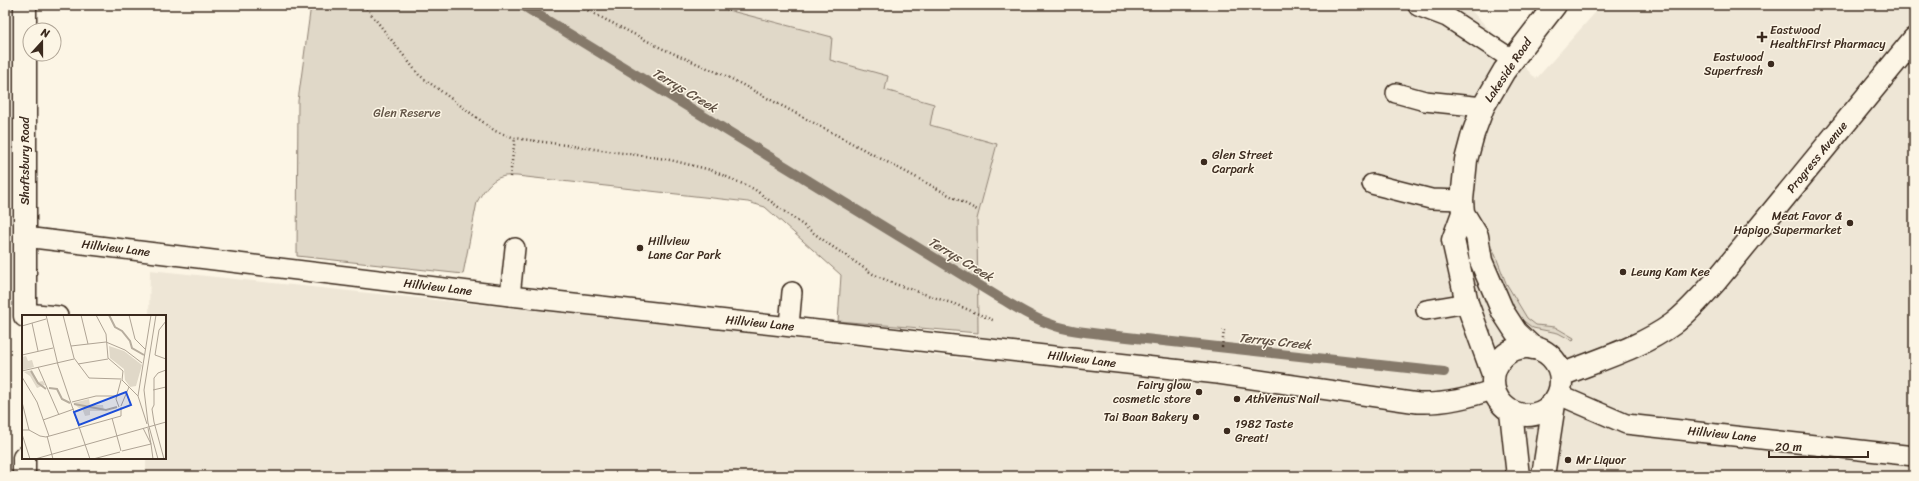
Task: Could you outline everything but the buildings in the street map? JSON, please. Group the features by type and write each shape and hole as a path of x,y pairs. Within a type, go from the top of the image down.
{"street":[{"name":"Shaftsbury Road","path":"25,5 25,314"},
{"name":"Lakeside Road","path":"1493,382 1467,303 1453,240 1462,207 1466,160 1473,134 1483,107 1513,60 1554,5"},
{"name":"Progress Avenue","path":"1558,391 1652,337 1674,323 1695,304 1913,44"},
{"path":"1462,207 1477,236 1481,261 1503,312 1516,332 1534,348"},
{"path":"1543,476 1558,391 1557,365 1551,357 1543,351 1523,347 1508,353 1497,364 1493,382 1496,397 1503,407 1511,412 1530,416 1541,413 1558,391"},
{"path":"1511,412 1518,476"},
{"path":"24,459 24,476"}],"lane":[{"path":"1418,6 1447,17 1513,60"},
{"path":"1396,93 1425,101 1483,107"},
{"path":"1372,184 1462,207"},
{"name":"Hillview Lane","path":"25,237 510,296 1218,374 1418,403 1444,402 1481,394 1493,382"},
{"path":"510,296 515,248"},
{"path":"789,326 792,292"},
{"path":"1426,310 1467,303"},
{"path":"25,314 42,315"},
{"name":"Hillview Lane","path":"1558,391 1626,424 1914,456"}],"path":[{"path":"364,5 419,75 495,131 515,138 666,159 711,170 754,189 830,245 873,274 895,284 958,305 996,321"},
{"path":"577,5 661,48 726,76 979,211"},
{"path":"510,177 515,138"}],"shaded area":[{"path":"708,5 1466,5 1536,79 1602,5 1914,5 1914,476 146,476 146,459 166,459 166,315 149,315 150,270 684,326 975,360 978,333 977,219 997,145 929,124 934,104 885,90 888,76 830,60 831,37"}],"green space":[{"name":"Glen Reserve","path":"311,5 708,5 832,37 830,60 888,76 885,90 934,104 930,125 997,144 977,219 978,333 838,321 841,275 765,207 748,202 517,176 505,176 493,181 477,202 463,274 297,256 298,101"},
{"path":"1493,249 1506,283 1527,318 1536,325 1555,327 1574,338 1573,341 1558,333 1533,328 1521,319 1498,279 1489,250"}],"waterway":[{"name":"Terrys Creek","path":"522,5 1000,298 1043,322 1075,331 1444,372"}],"place":[{"name":"Eastwood HealthFirst Pharmacy","path":"1762,37"},
{"name":"Eastwood Superfresh","path":"1771,64"},
{"name":"Glen Street Carpark","path":"1204,162"},
{"name":"Meat Favor & Hapigo Supermarket","path":"1850,223"},
{"name":"Hillview Lane Car Park","path":"640,248"},
{"name":"Leung Kam Kee","path":"1623,272"},
{"name":"Fairy glow cosmetic store","path":"1199,392"},
{"name":"AthVenus Nail","path":"1237,399"},
{"name":"Tai Baan Bakery","path":"1196,417"},
{"name":"1982 Taste Great!","path":"1227,431"},
{"name":"Mr Liquor","path":"1568,460"}]}
